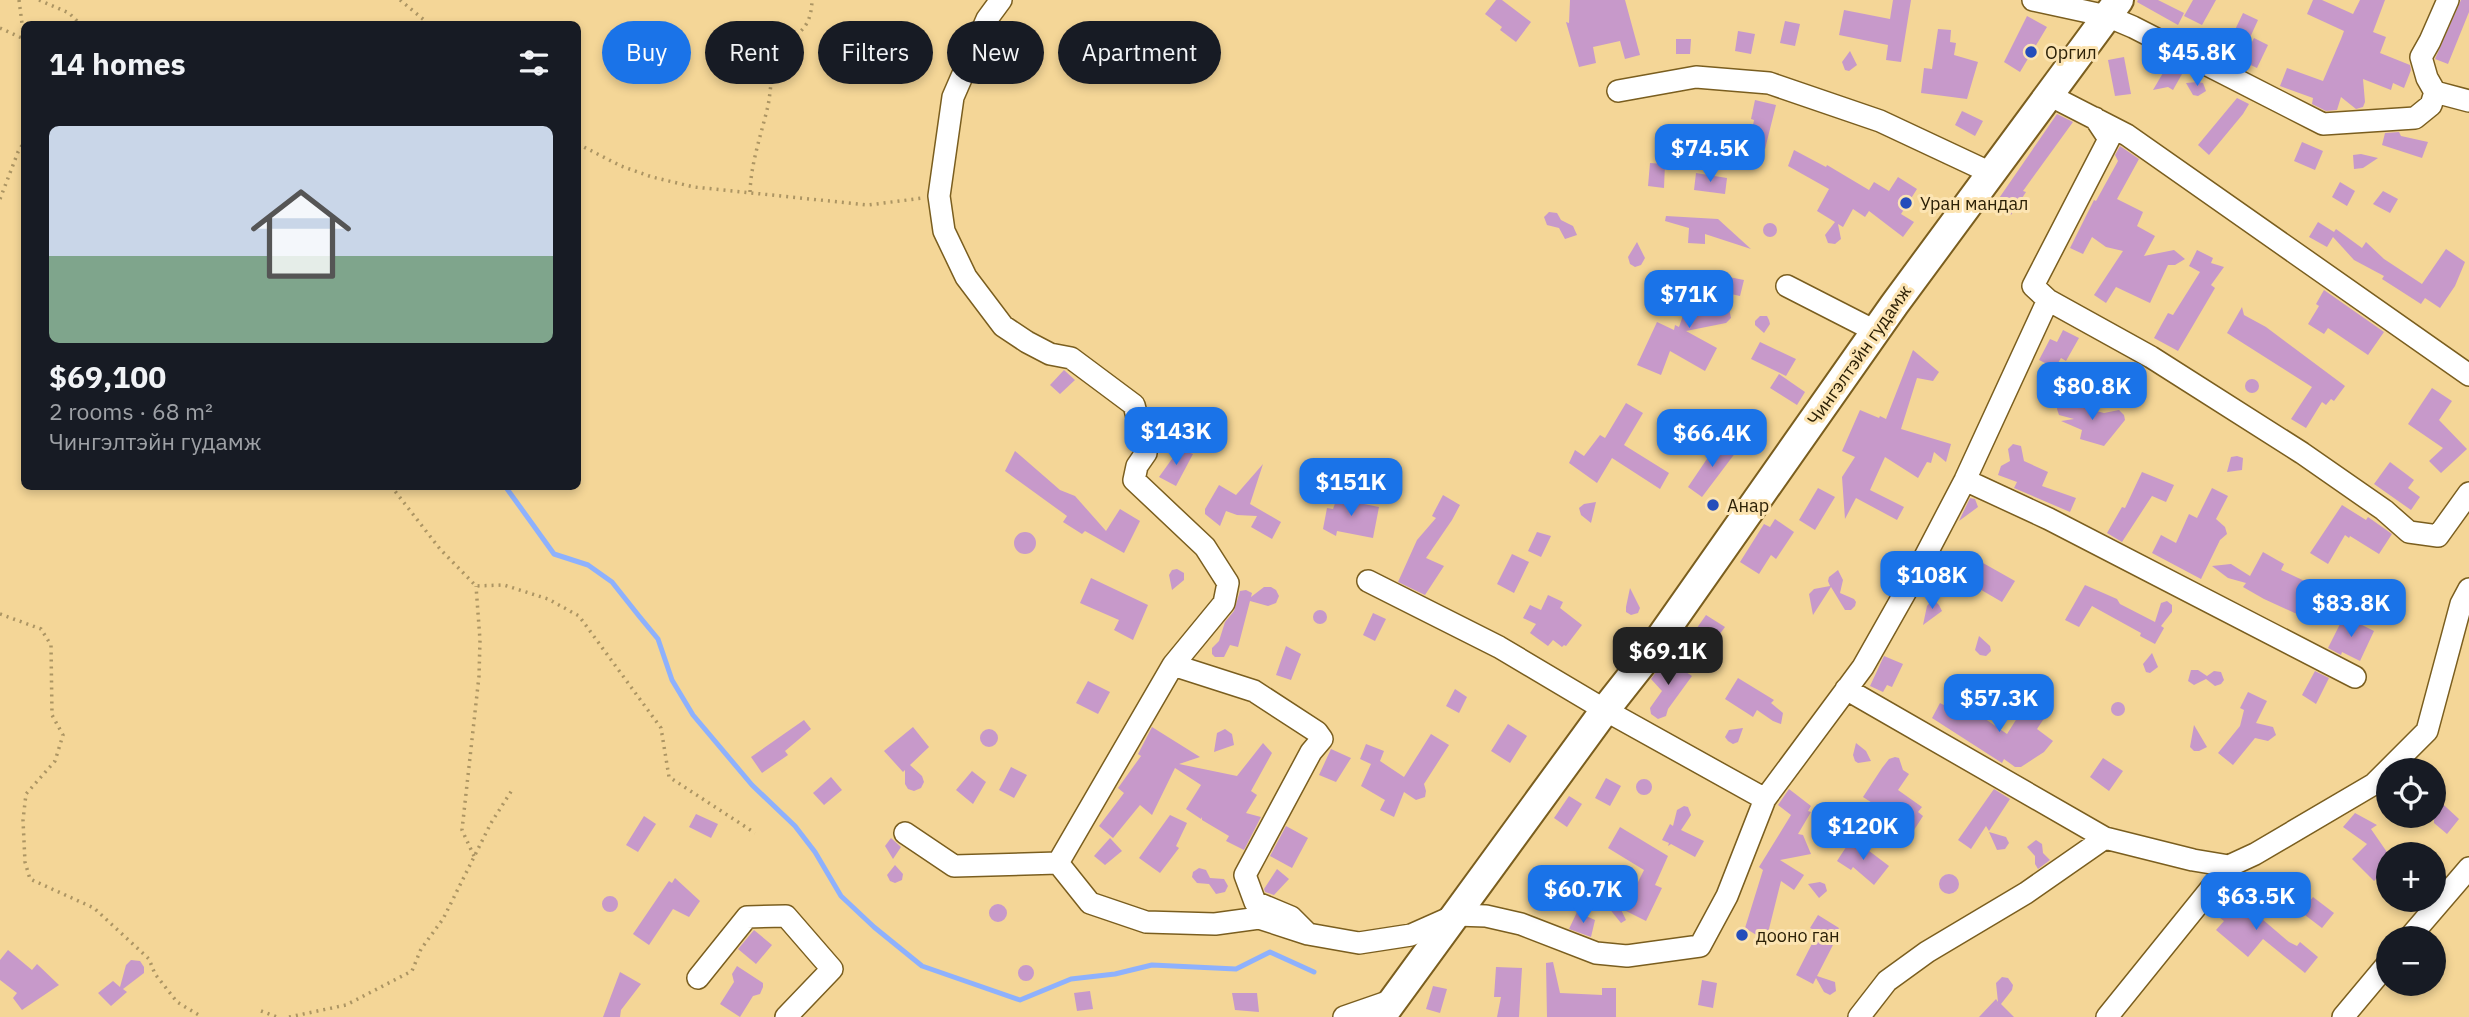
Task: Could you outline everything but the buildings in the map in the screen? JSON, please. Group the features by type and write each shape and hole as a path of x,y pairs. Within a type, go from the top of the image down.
{"main road":[{"name":"Чингэлтэйн гудамж","path":"1389,1011 1605,710 1646,658 1875,331 2113,8"}],"street":[{"path":"1001,0 987,19 953,97 939,196 944,231 966,277 1003,326 1050,354 1071,358 1134,404 1146,453 1137,466 1134,480 1205,547 1228,583 1224,603 1173,664 1058,863"},
{"path":"2033,0 2113,8 2227,74 2323,124 2415,118 2431,105 2435,92"},
{"path":"2448,0 2421,57 2427,78 2435,92 2469,101"},
{"path":"1618,91 1696,77 1769,83 1880,121 1991,173"},
{"path":"2049,95 2127,135 2469,374"},
{"path":"2095,118 2109,139 2033,286 2048,300 2151,357 2302,453 2384,510 2409,532 2438,536 2469,493"},
{"path":"1787,286 1875,331"},
{"path":"1058,863 1090,903 1146,922 1215,924 1259,918 1308,933 1359,943 1411,935 1456,915 1486,916 1521,924 1596,953 1627,956 1700,946 1727,896 1765,799 1863,667 1965,481 2048,300"},
{"path":"1965,481 2049,519 2355,677"},
{"path":"1368,581 1499,647 1605,710 1765,799"},
{"path":"2107,1017 2230,866 2374,784 2427,730 2461,604 2469,589"},
{"path":"1173,664 1254,691 1322,738 1311,752 1245,875 1255,902 1291,917 1308,933"},
{"path":"1846,689 2105,838 2193,860 2230,866"},
{"path":"905,833 954,866 1058,863"},
{"path":"1859,1017 1887,981 1927,952 2026,893 2105,838"},
{"path":"2419,926 2469,868"},
{"path":"698,978 747,917 786,916 832,969 786,1017"},
{"path":"2343,1017 2376,978"},
{"path":"1344,1017 1389,1011"}],"path":[{"path":"19,0 22,21"},
{"path":"39,0 69,13 77,21"},
{"path":"400,0 425,21"},
{"path":"750,192 750,178 768,104 776,55 806,27 812,13 812,0"},
{"path":"0,28 21,38"},
{"path":"581,146 621,166 694,187 868,205 939,196"},
{"path":"0,198 21,147"},
{"path":"394,490 440,550 477,586 479,676 462,830 474,856"},
{"path":"477,586 504,585 548,598 579,616 661,728 669,777 755,833"},
{"path":"0,614 41,629 51,645 52,715 63,734 55,761 26,794 23,820 25,862 30,879 94,908 149,959 155,974 177,1002 201,1017"},
{"path":"289,1017 346,1005 412,971 421,949 443,919 474,856 512,790"},
{"path":"261,1011 277,1017"}],"waterway":[{"path":"508,490 554,554 588,565 612,582 658,639 672,680 693,715 752,785 795,826 815,852 841,896 922,966 1020,1000 1071,979 1115,974 1152,965 1236,969 1270,952 1314,972"}],"place":[{"name":"Оргил","path":"2031,52"},
{"name":"Уран мандал","path":"1906,203"},
{"name":"Анар","path":"1713,505"},
{"name":"дооно ган","path":"1742,935"}]}
